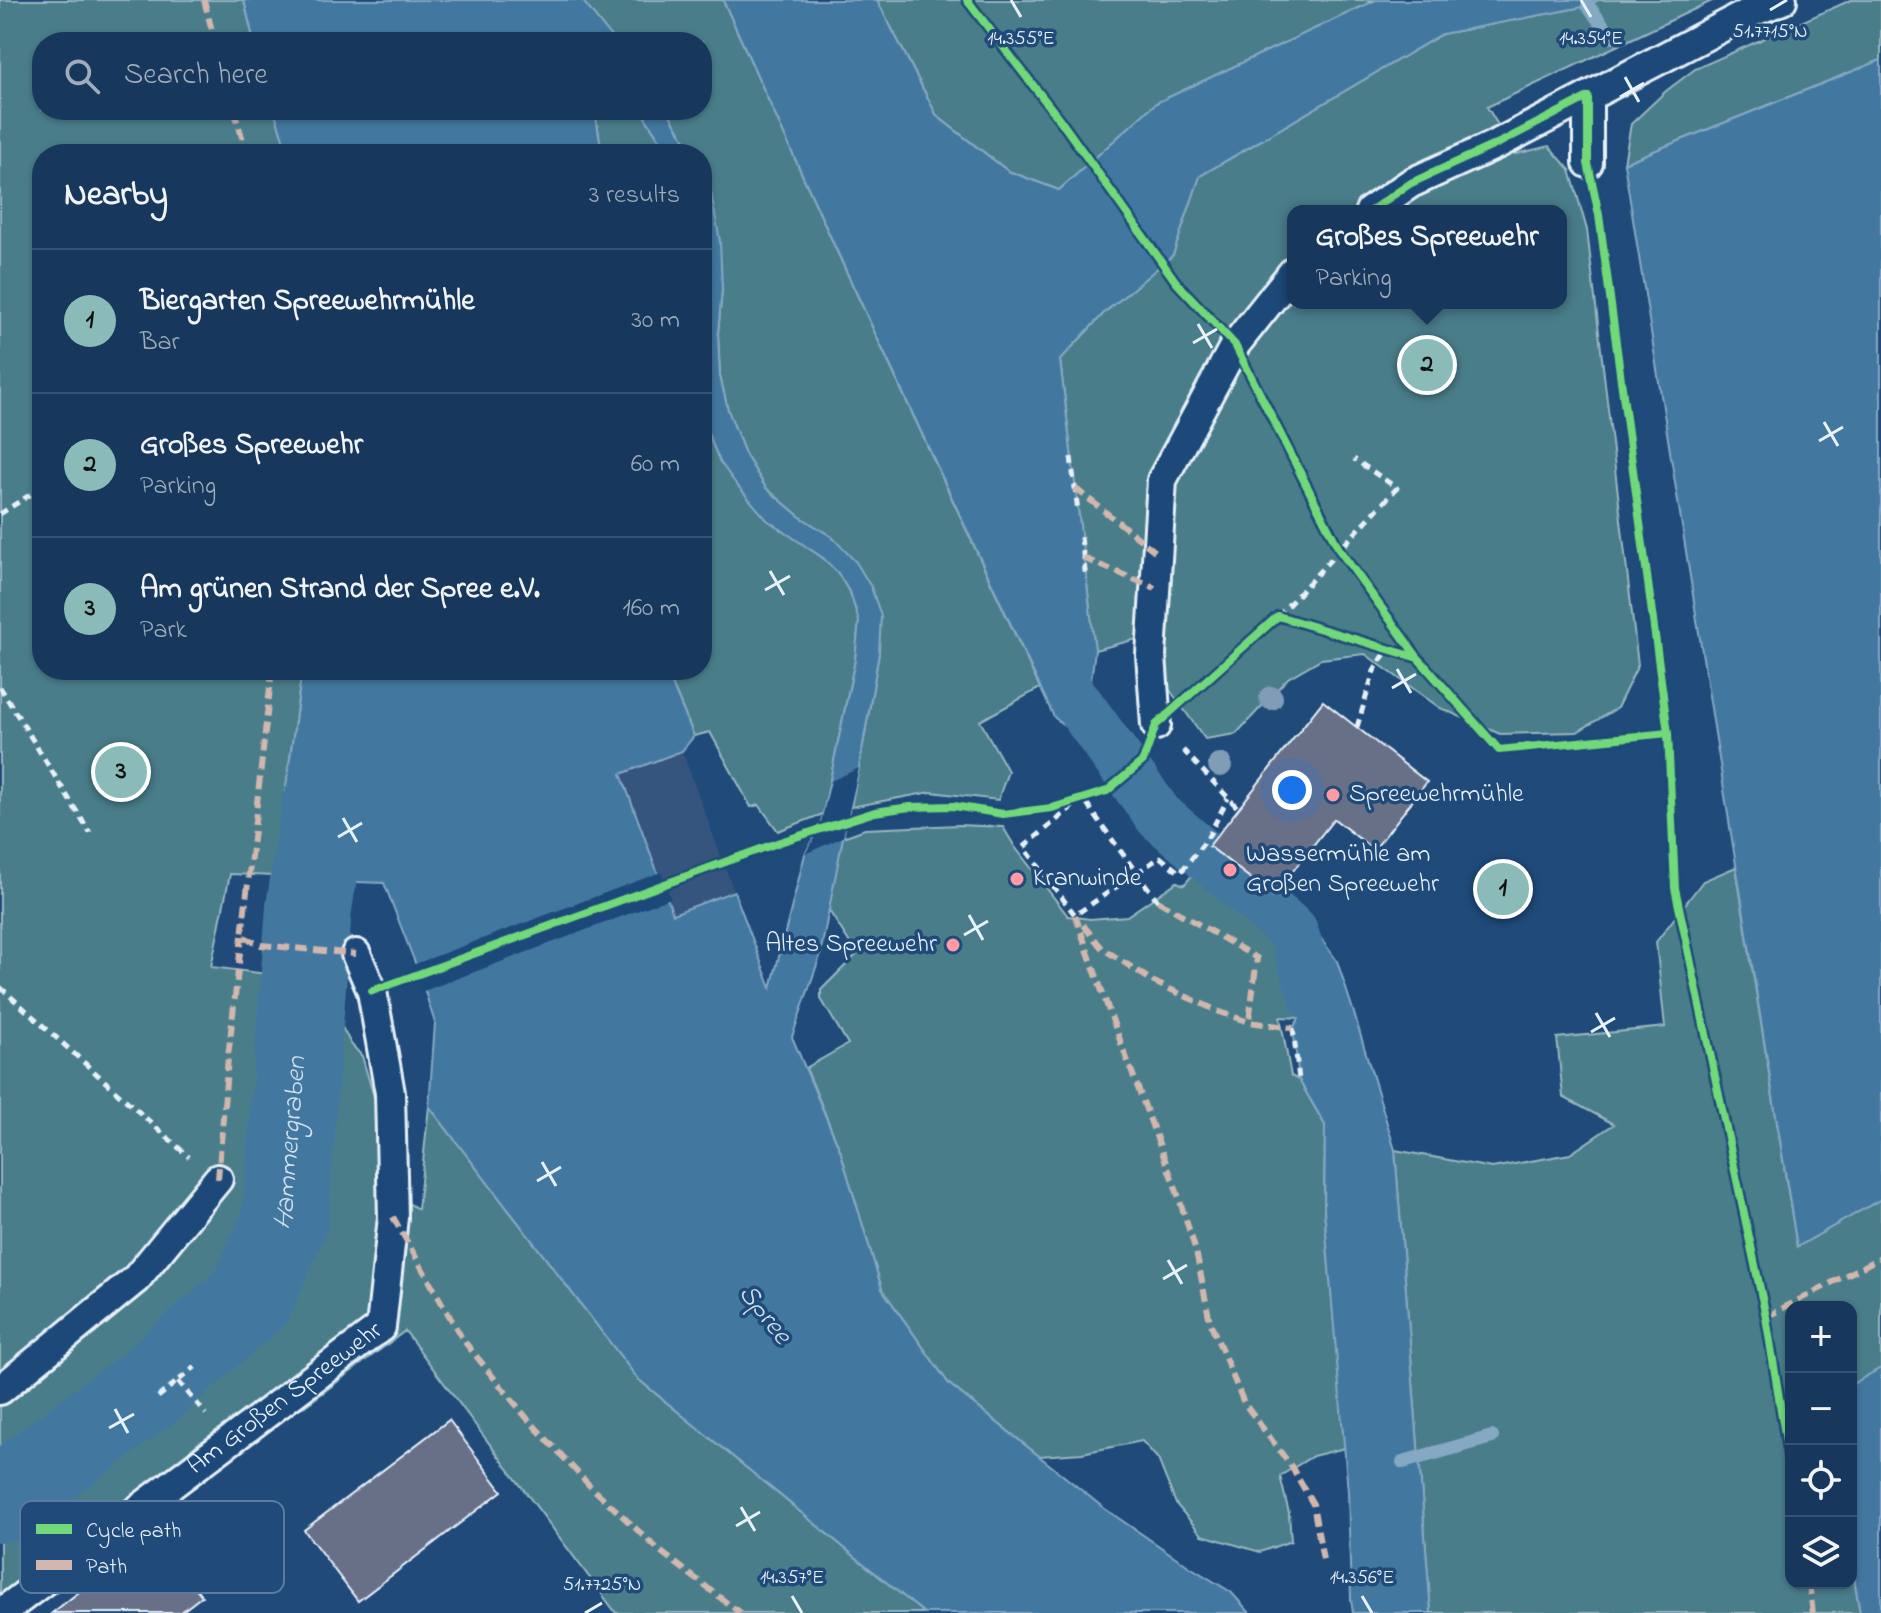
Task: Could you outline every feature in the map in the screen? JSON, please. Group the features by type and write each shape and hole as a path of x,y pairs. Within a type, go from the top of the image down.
{"lane":[{"path":"1379,205 1411,183 1499,143 1747,14 1782,0"},
{"path":"1588,97 1588,163"},
{"path":"1156,725 1151,655 1162,480 1235,345 1287,280"},
{"name":"Am Großen Spreewehr","path":"150,1501 381,1327 393,1217 390,1093 372,991 356,954"},
{"path":"0,1390 136,1279 212,1186"},
{"name":"Am Großen Spreewehr","path":"1,1613 28,1593"}],"path":[{"path":"1071,457 1078,511"},
{"path":"1278,616 1397,488 1354,459"},
{"path":"0,514 32,493"},
{"path":"1081,537 1086,579"},
{"path":"1357,727 1374,671 1388,649"},
{"path":"0,687 90,833"},
{"path":"1180,747 1238,808"},
{"path":"1158,901 1137,873 1083,798 1024,847 1075,915 1137,873 1160,857 1180,873 1207,839 1228,798"},
{"path":"0,987 188,1156 212,1186"},
{"path":"1293,1028 1299,1080"},
{"path":"158,1397 195,1367"}],"shaded area":[{"path":"682,751 734,891 673,914 621,774"}],"green space":[{"path":"0,0 244,0 252,32 32,32 32,120 277,120 285,144 32,144 32,680 301,680 274,876 230,874 211,967 318,982 351,1044 362,1056 380,1118 387,1190 418,1209 429,1106 638,1379 924,1613 616,1613 405,1331 305,1406 200,1442 128,1501 20,1501 20,1588 0,1602"},
{"path":"582,0 723,0 1040,688 980,721 1008,771 998,800 931,792 851,807 879,653 832,537 799,516 766,488 745,454 728,410 720,376 718,334 722,289 712,202 712,144 687,144 673,120 712,120 712,32 607,32"},
{"path":"877,0 1376,0 1156,103 1059,190 1008,171 937,116"},
{"path":"1598,0 1714,0 1487,107 1516,154 1549,146 1570,170 1587,230 1638,665 1617,708 1577,732 1500,734 1440,708 1365,654 1321,659 1288,678 1236,734 1205,739 1167,686 1164,642 1137,639 1095,650 1060,360 1104,313 1173,255 1200,176 1442,34 1587,6"},
{"path":"1851,0 1881,0 1881,60 1624,163 1631,124 1695,69"},
{"path":"597,120 647,120 662,144 600,144"},
{"path":"712,443 720,462 838,573 851,595 859,621 855,660 823,814 778,831 759,805 751,807 710,732 694,736 670,680 712,680"},
{"path":"959,825 1003,827 1068,916 1090,919 1127,916 1177,882 1184,885 1194,873 1283,937 1296,979 1300,1018 1280,1017 1291,1076 1299,1080 1325,1125 1324,1209 1345,1448 1313,1456 1280,1476 1289,1513 1291,1541 1260,1552 1202,1535 1176,1504 1158,1459 1142,1441 1082,1453 1039,1456 949,1384 882,1289 840,1150 806,1068 848,1044 821,999 821,990 857,954 828,909 843,837 865,829"},
{"path":"1736,867 1797,1247 1881,1199 1881,1368 1857,1382 1857,1301 1785,1301 1785,1589 1856,1589 1860,1613 1431,1613 1395,1150 1492,1168 1570,1154 1614,1124 1563,1097 1557,1038 1665,1027 1656,942 1703,881"}],"water":[{"path":"244,0 582,0 607,32 252,32"},
{"path":"723,0 877,0 937,116 1008,171 1059,190 1156,103 1376,0 1598,0 1588,6 1442,34 1200,176 1173,255 1104,313 1060,360 1095,650 1088,704 1119,751 1106,760 1054,717"},
{"path":"1881,60 1881,1199 1797,1247 1624,163"},
{"path":"277,120 597,120 600,144 285,144"},
{"path":"647,120 673,120 687,144 662,144"},
{"name":"Spree","path":"712,198 720,241 720,376 728,410 745,454 766,488 799,516 832,537 856,562 871,587 881,616 879,653 859,768 820,956 792,1037 840,1150 882,1289 949,1384 1105,1509 1231,1592 1250,1613 924,1613 638,1379 429,1106 435,1023 384,883 328,881 327,910 290,906 292,878 274,876 301,680 670,680 694,736 682,751 621,774 673,914 734,891 771,988 805,854 819,830 823,814 855,660 859,621 851,595 838,573 823,558 767,520 720,462 712,443"},
{"path":"1312,926 1337,961 1395,1150 1431,1613 1353,1613 1348,1492 1324,1209 1325,1125 1299,1080 1293,1028 1300,1017 1296,979 1283,937"},
{"path":"1881,1368 1881,1613 1860,1613 1856,1589 1857,1382"}],"pier":[{"path":"859,768 843,837 805,854 819,830 831,781"},
{"path":"661,872 671,898 421,992 412,965"}],"building":[{"name":"Spreewehrmühle","path":"1323,701 1427,782 1374,850 1334,819 1273,896 1209,846"},
{"path":"449,1420 502,1491 358,1601 304,1530"},
{"path":"78,1593 200,1593 202,1596 180,1613 52,1613"}],"waterway":[{"path":"1588,6 1612,37"},
{"name":"Hammergraben","path":"0,1499 147,1389 252,1296 285,1220 309,908 324,809 374,680"},
{"path":"1074,698 1159,816 1293,931 1314,998"},
{"path":"1403,1462 1492,1437"}],"marked path":[{"path":"204,0 212,32"},
{"path":"237,120 244,144"},
{"path":"1075,488 1156,552"},
{"path":"1083,558 1155,588"},
{"path":"271,680 242,936 261,945 356,954"},
{"path":"1158,901 1257,958 1249,1022"},
{"path":"1075,915 1176,1189 1196,1251 1210,1322 1244,1403 1291,1466 1313,1504 1323,1560"},
{"path":"1083,925 1102,948 1154,982 1249,1022 1293,1028"},
{"path":"218,1179 242,936"},
{"path":"393,1217 463,1340 526,1417 589,1485 660,1551 740,1613"},
{"path":"1766,1317 1881,1257"},
{"path":"1810,1589 1813,1613"}],"cycle path":[{"path":"967,0 1060,120 1176,282 1235,345 1340,551 1418,658 1499,750 1668,733"},
{"path":"1379,205 1411,183 1499,143 1588,97 1588,163 1599,215 1668,733 1675,888 1766,1317 1787,1445"},
{"path":"372,991 780,842 875,812 954,806 1003,814 1052,808 1107,791 1143,761 1156,725 1278,616 1418,658"}],"place":[{"name":"Großes Spreewehr","path":"1427,365"},
{"name":"Am grünen Strand der Spree e.V.","path":"121,772"},
{"name":"Spreewehrmühle","path":"1333,795"},
{"name":"Wassermühle am Großen Spreewehr","path":"1230,870"},
{"name":"Kranwinde","path":"1017,879"},
{"name":"Biergarten Spreewehrmühle","path":"1503,889"},
{"name":"Altes Spreewehr","path":"953,945"}]}
